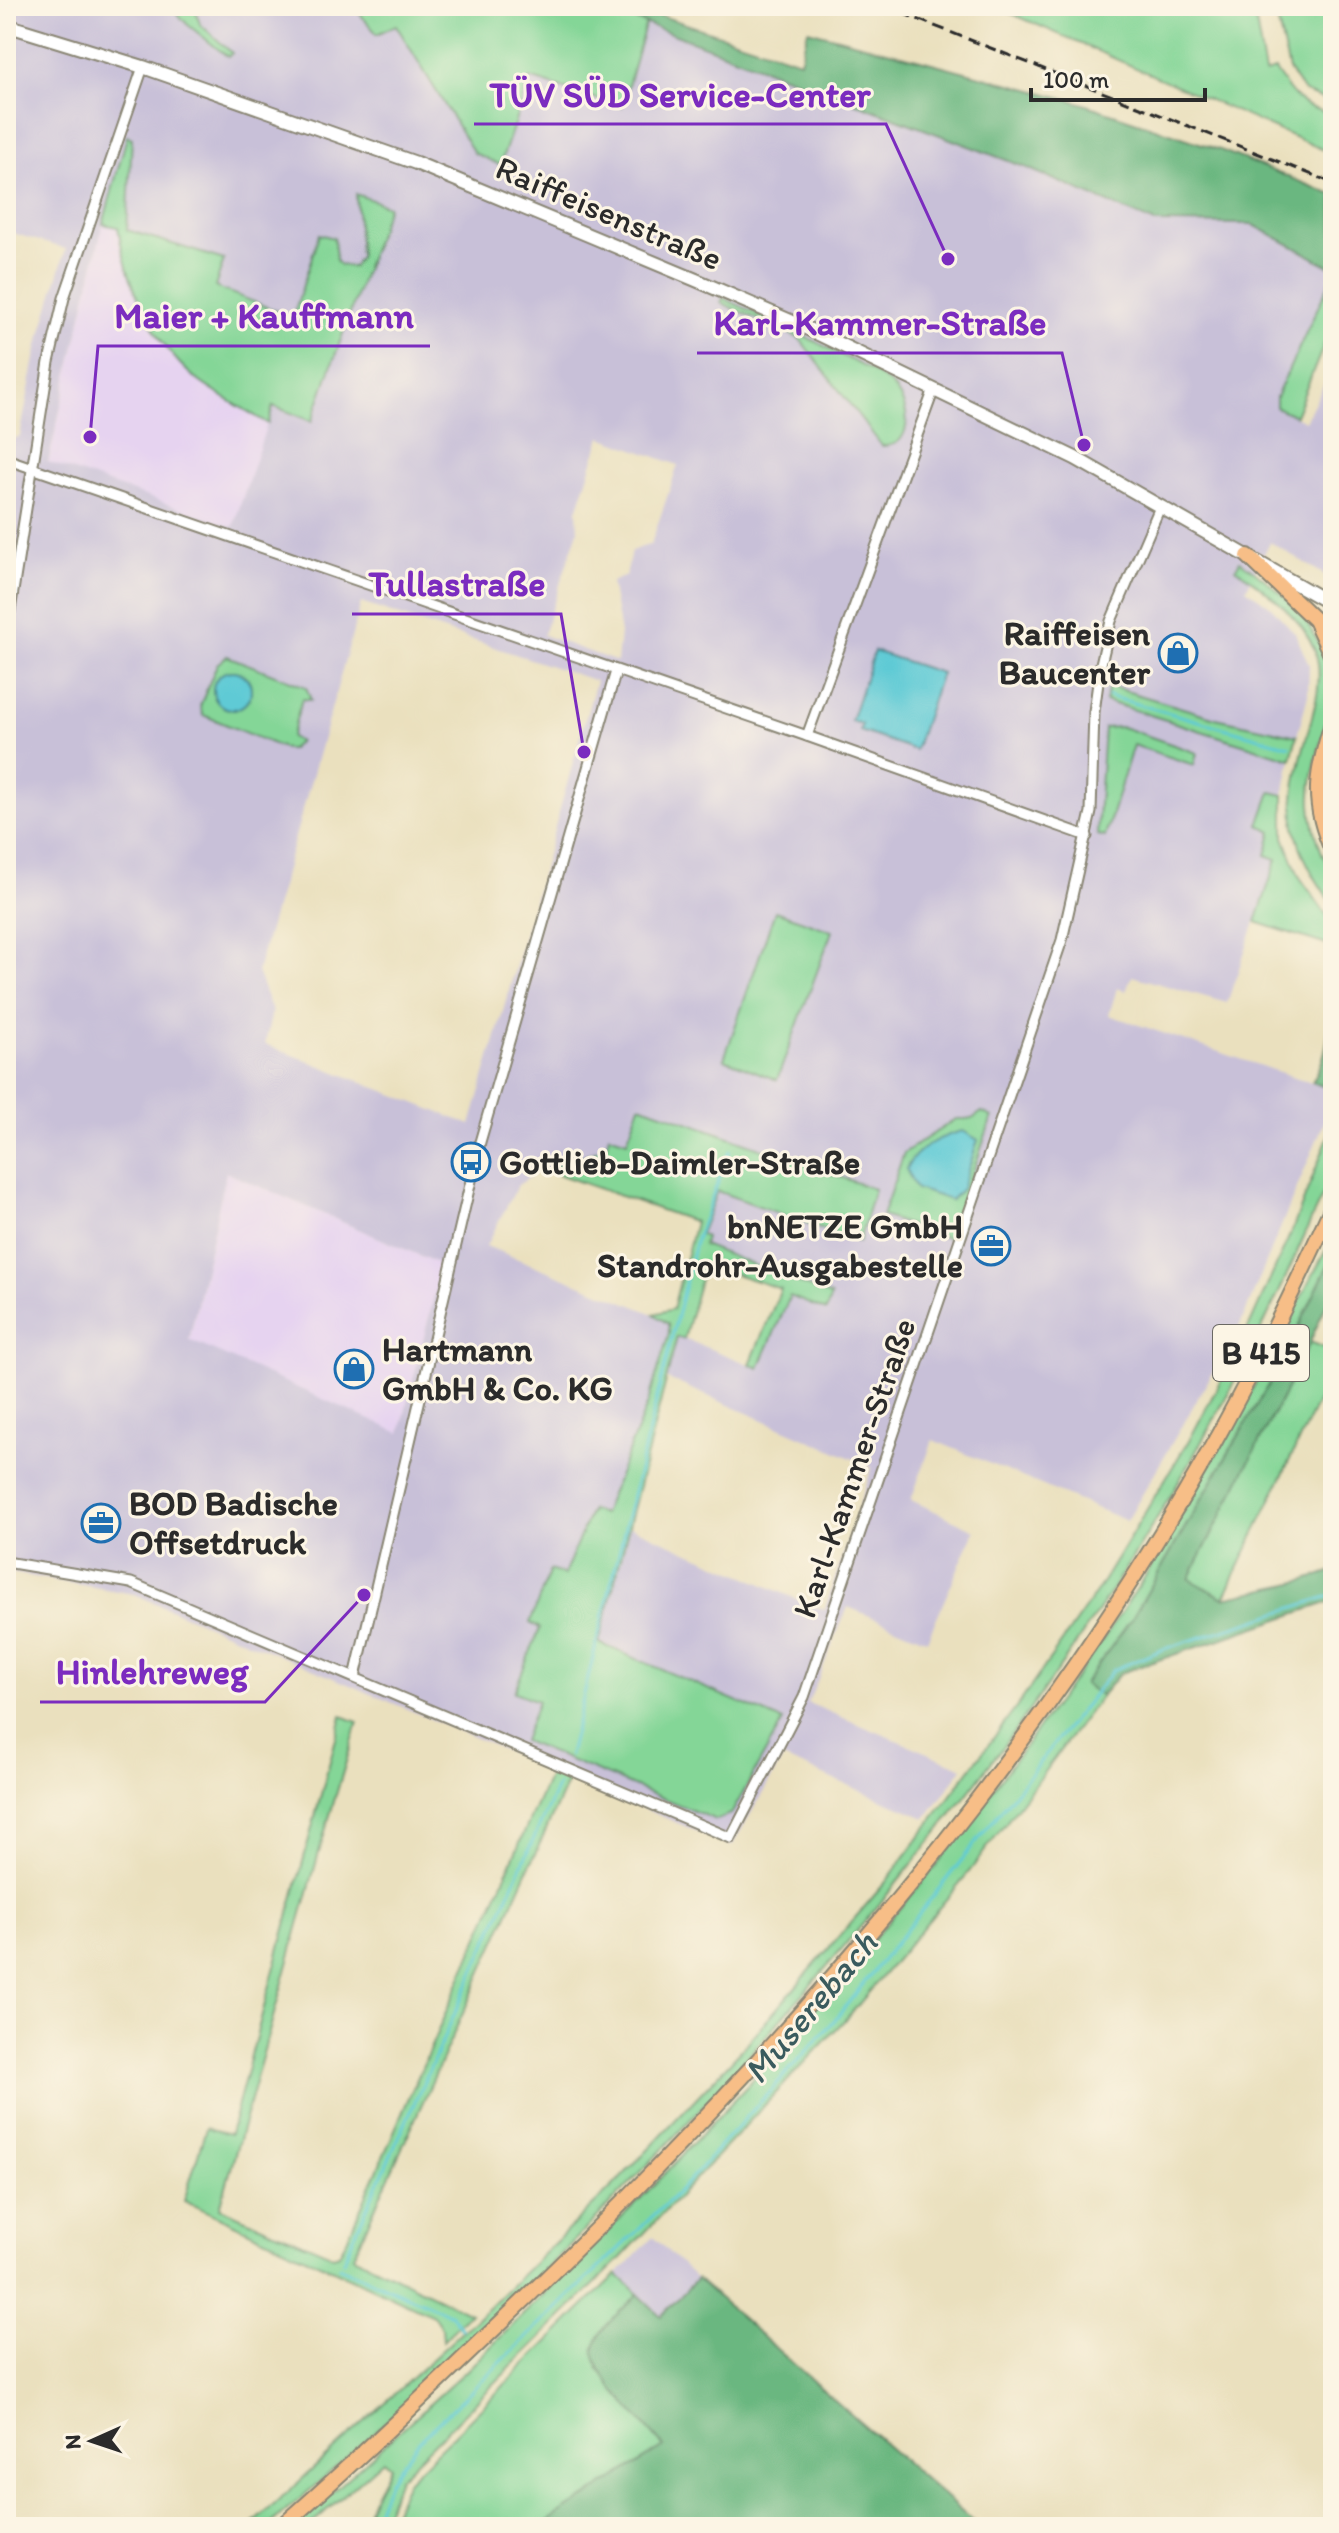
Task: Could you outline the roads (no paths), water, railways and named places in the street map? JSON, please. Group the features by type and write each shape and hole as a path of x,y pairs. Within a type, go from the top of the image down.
{"main road":[{"path":"1248,556 1315,620 1333,659"},
{"path":"1333,721 1318,780 1319,817 1333,852"},
{"name":"B 415","path":"281,2527 356,2461 575,2252 682,2144 796,2019 897,1901 1057,1690 1126,1588 1210,1450 1281,1317 1333,1205"}],"street":[{"name":"Raiffeisenstraße","path":"6,25 143,67 416,163 802,326 1075,458 1333,605"},
{"path":"6,636 49,362 64,298 143,67"},
{"path":"807,736 934,389"},
{"path":"6,459 1087,836"},
{"name":"Karl-Kammer-Straße","path":"355,1677 731,1838 804,1697 1062,940 1091,812 1094,712 1100,668 1111,621 1160,507"},
{"path":"6,1562 131,1583 355,1677 480,1142 616,671"}],"water":[{"path":"874,651 941,673 915,750 860,731 862,724 851,721"},
{"path":"232,671 245,677 251,690 245,703 232,709 219,703 213,690 219,677"},
{"path":"963,1131 978,1140 962,1189 951,1200 916,1189 906,1169 910,1162 930,1144"}],"waterway":[{"path":"1108,696 1289,746"},
{"path":"569,1755 696,1239 730,1151"},
{"name":"Muserebach","path":"371,2527 389,2480 420,2440 683,2187 833,2022 1113,1670 1164,1649 1333,1595"},
{"path":"343,2261 558,1785"},
{"path":"339,2267 452,2315 462,2330"}],"railway":[{"path":"884,6 1333,183"}],"place":[{"name":"TÜV SÜD Service-Center","path":"948,259"},
{"name":"Maier + Kauffmann","path":"90,437"},
{"name":"Karl-Kammer-Straße","path":"1084,445"},
{"name":"Raiffeisen Baucenter","path":"1178,653"},
{"name":"Tullastraße","path":"584,752"},
{"name":"Gottlieb-Daimler-Straße","path":"471,1162"},
{"name":"bnNETZE GmbH Standrohr-Ausgabestelle","path":"991,1246"},
{"name":"Hartmann GmbH & Co. KG","path":"354,1369"},
{"name":"BOD Badische Offsetdruck","path":"101,1523"},
{"name":"Hinlehreweg","path":"364,1595"}]}
